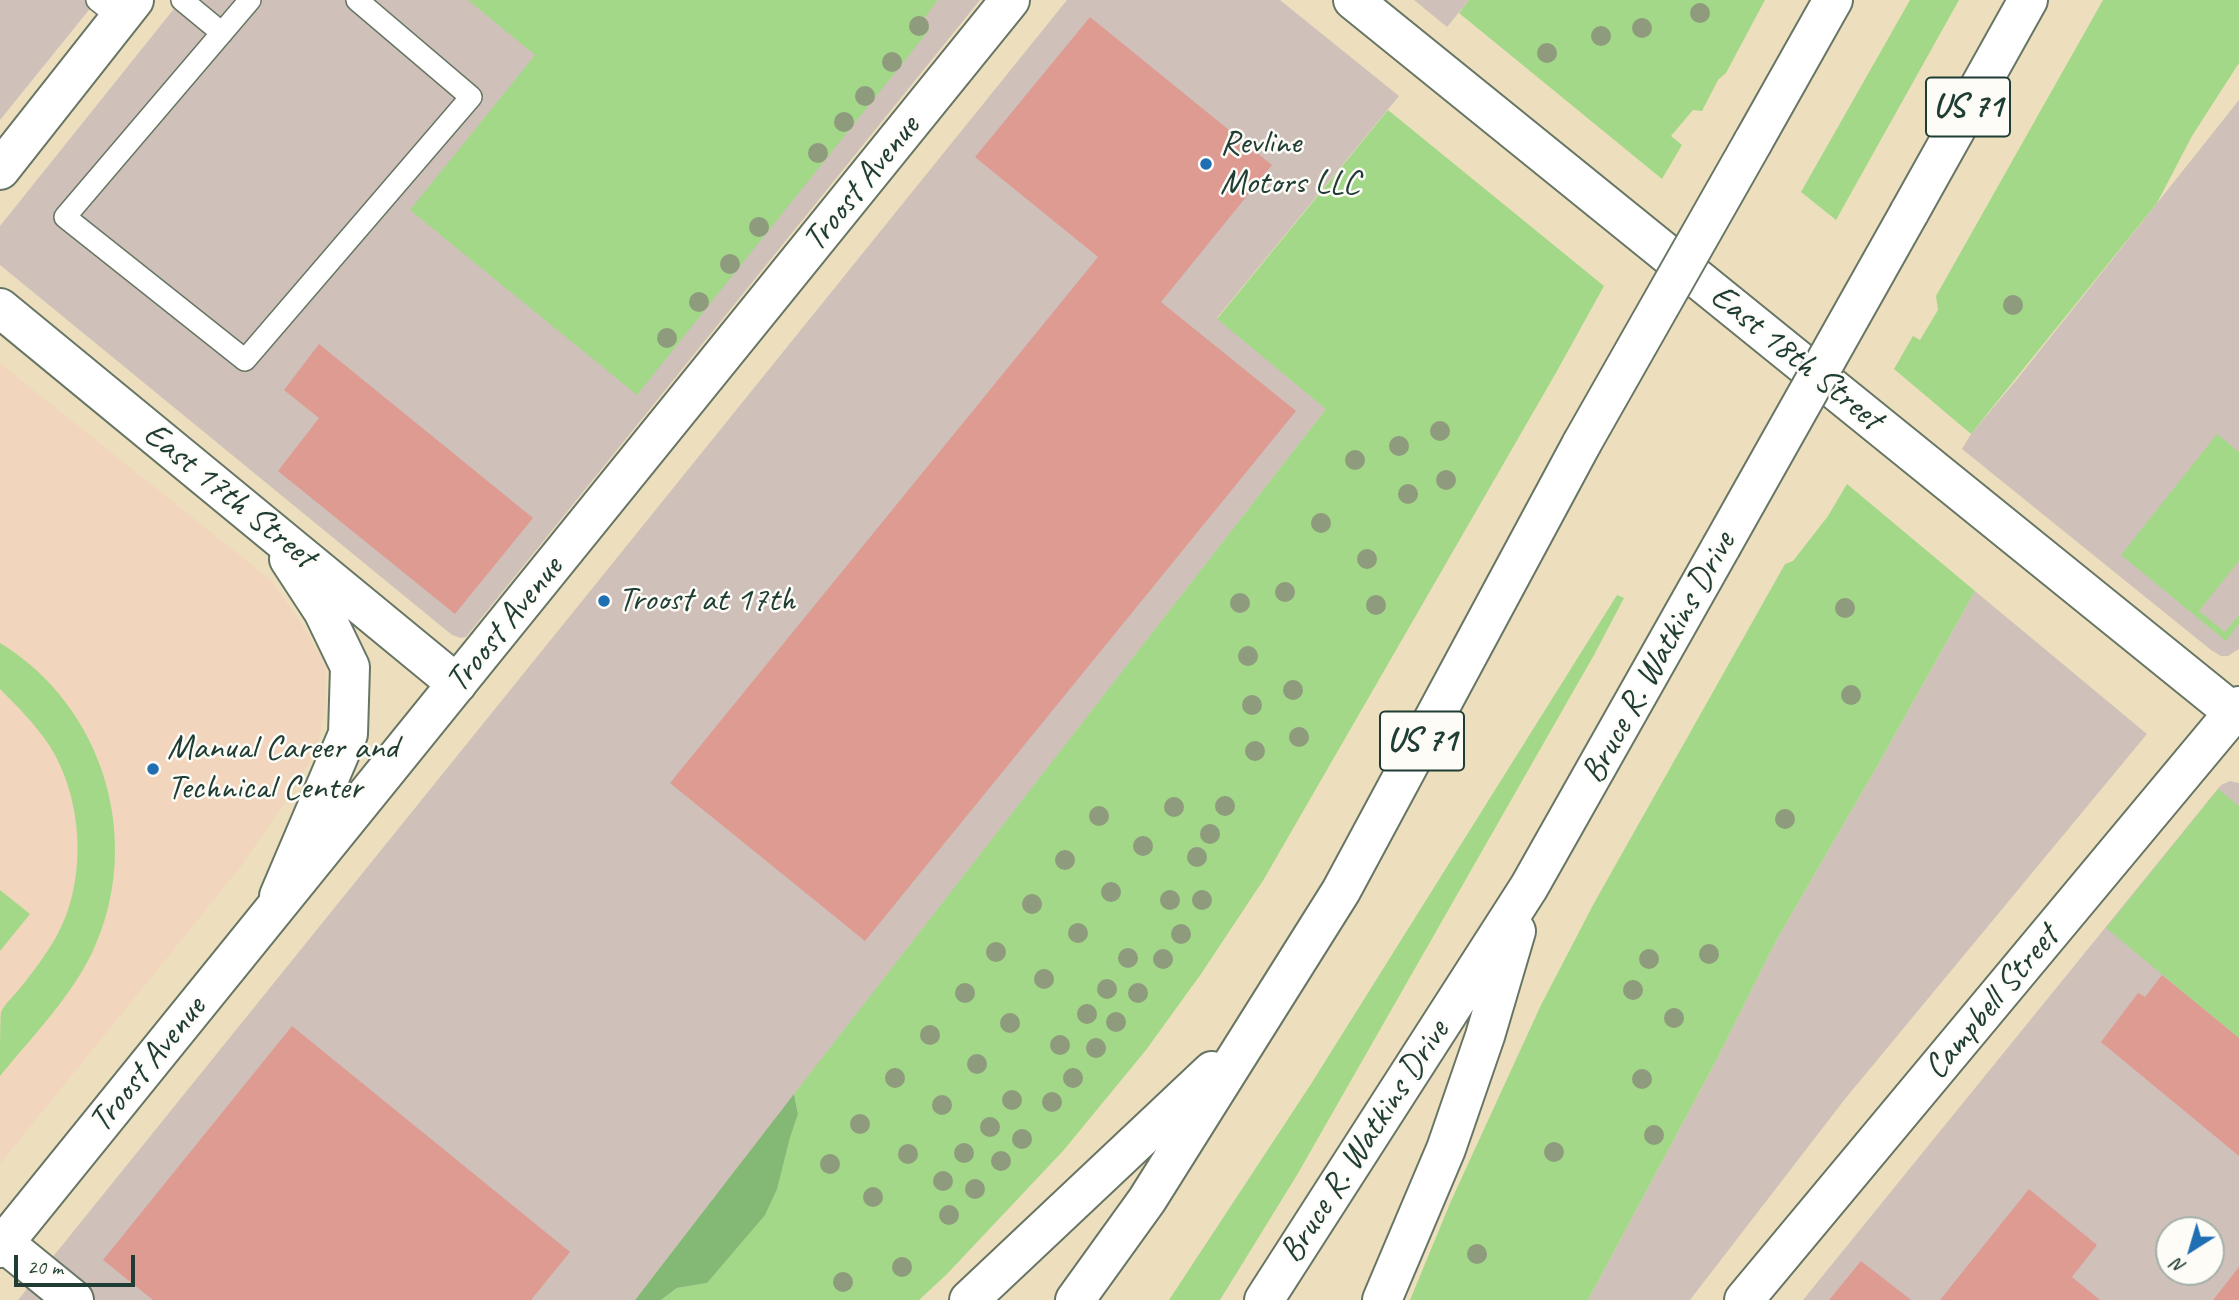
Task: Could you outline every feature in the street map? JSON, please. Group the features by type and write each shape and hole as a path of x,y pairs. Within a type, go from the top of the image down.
{"main road":[{"name":"Troost Avenue","path":"2,1246 1010,0"},
{"name":"East 18th Street","path":"1353,0 2237,712"},
{"name":"US 71","path":"1075,1300 1147,1200 1341,891 1582,443 1833,0"},
{"name":"Bruce R. Watkins Drive","path":"1264,1300 1529,887 2028,0"},
{"path":"0,170 117,6"},
{"name":"East 17th Street","path":"0,308 457,684"},
{"path":"267,525 323,611 350,667 348,733 272,912"},
{"name":"Campbell Street","path":"1744,1300 2237,712"},
{"path":"1382,1300 1446,1149 1485,1036 1529,887"},
{"path":"969,1300 1252,1033"},
{"path":"2,1246 74,1300"}],"lane":[{"path":"182,0 222,33"},
{"path":"250,0 65,217 245,360 471,97 357,0"}],"shaded area":[{"path":"0,0 97,0 0,120"},
{"path":"181,0 980,0 466,637 461,638 452,635 0,265 0,226"},
{"path":"1067,0 1280,0 1399,96 1217,318 1327,408 635,1300 18,1300"},
{"path":"1414,0 1469,0 1447,27"},
{"path":"2239,100 2239,649 2228,656 2221,656 1962,449 1971,434"},
{"name":"Manual Career and Technical Center","path":"0,363 272,581 326,666 326,706 317,748 293,791 240,868 0,1164"},
{"path":"1975,591 2147,734 1845,1099 1690,1300 1588,1300 1717,1059 1776,941"},
{"path":"2230,781 2239,783 2239,1300 1803,1300 2221,785"}],"green space":[{"path":"468,0 938,0 922,21 930,29 637,395 410,210 535,55"},
{"path":"1469,0 1765,0 1726,73 1718,80 1702,111 1693,110 1671,136 1682,145 1662,179 1459,13"},
{"path":"1910,0 1959,0 1836,220 1801,192"},
{"path":"2103,0 2239,0 2239,63 2192,136 2157,203 1971,434 1894,369 1913,336 1920,340 1938,310 1936,296"},
{"path":"1388,110 1604,286 1264,879 1201,974 1146,1050 1063,1151 919,1300 661,1300 677,1288 707,1283 789,1141 798,1114 794,1094 1326,409 1217,319"},
{"path":"2217,434 2239,452 2239,561 2199,611 2225,632 2239,615 2239,624 2226,641 2121,555"},
{"path":"1847,484 1975,591 1776,941 1717,1059 1588,1300 1410,1300 1451,1201 1541,1005 1593,905 1785,564 1793,561 1828,516"},
{"path":"1617,595 1624,598 1594,655 1297,1175 1220,1300 1169,1300 1311,1084"},
{"path":"0,643 36,670 66,702 89,740 105,780 114,823 115,867 108,910 83,970 50,1017 0,1076 1,1012 43,958 66,917 73,893 78,841 75,815 61,767 38,730 0,689"},
{"path":"2218,789 2239,806 2239,1038 2106,928"},
{"path":"0,890 30,914 0,951"},
{"path":"794,1094 798,1114 777,1189 765,1215 707,1283 677,1288 661,1300 635,1300"}],"building":[{"path":"1090,17 1272,165 1161,302 1296,411 865,941 670,783 1098,257 975,157"},
{"path":"319,344 533,518 455,614 278,471 319,418 284,390"},
{"path":"2162,975 2239,1038 2239,1156 2101,1042 2138,993 2145,997"},
{"path":"292,1026 570,1252 531,1300 153,1300 103,1260"},
{"path":"2029,1189 2097,1245 2072,1277 2100,1300 1940,1300"},
{"path":"1861,1261 1911,1300 1829,1300"},
{"path":"2239,1267 2239,1300 2213,1300"}],"place":[{"name":"Revline Motors LLC","path":"1206,164"},
{"name":"Troost at 17th","path":"604,601"},
{"name":"Manual Career and Technical Center","path":"153,769"}]}
